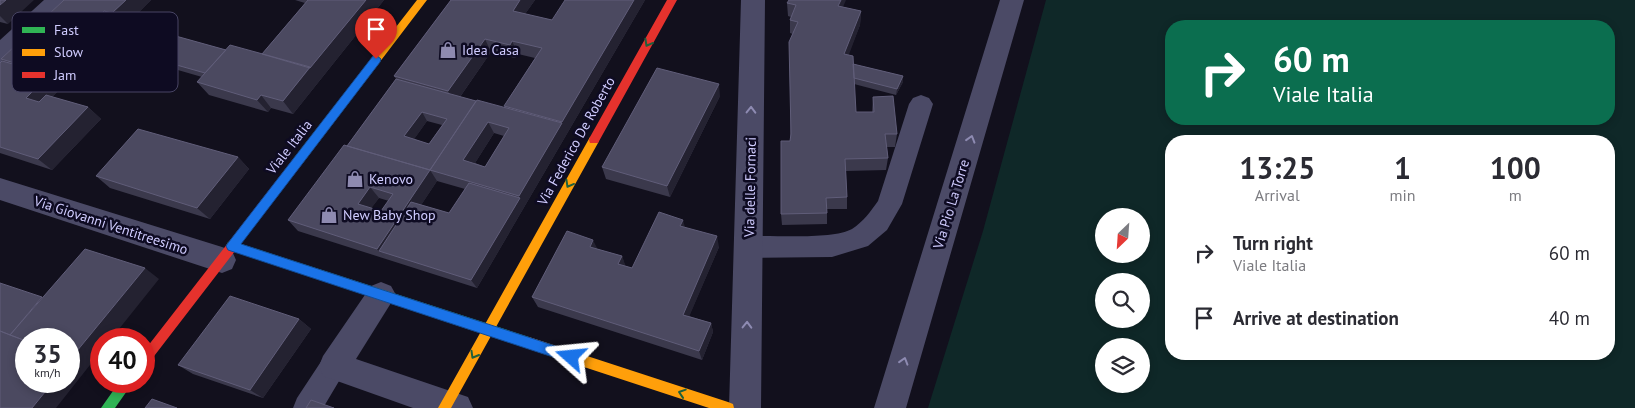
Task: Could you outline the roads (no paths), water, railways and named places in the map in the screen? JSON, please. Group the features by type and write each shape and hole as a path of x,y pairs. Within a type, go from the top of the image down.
{"street":[{"path":"46,12 59,0"},
{"name":"Viale Italia","path":"155,346 422,0"},
{"name":"Via Federico De Roberto","path":"449,407 506,297 672,0"},
{"name":"Via delle Fornaci","path":"745,408 753,0"},
{"name":"Via Pio La Torre","path":"890,408 1012,0"},
{"path":"0,55 12,44"},
{"name":"Via Giovanni Ventitreesimo","path":"0,189 227,253"},
{"path":"227,253 381,295 728,408"},
{"path":"381,295 334,366 449,407"},
{"path":"107,408 119,393"}],"lane":[{"path":"748,247 832,246 859,238 878,222 889,204 921,104"},
{"path":"307,408 334,366"}],"place":[{"name":"Idea Casa","path":"448,50"},
{"name":"Kenovo","path":"355,179"},
{"name":"New Baby Shop","path":"329,215"}]}
